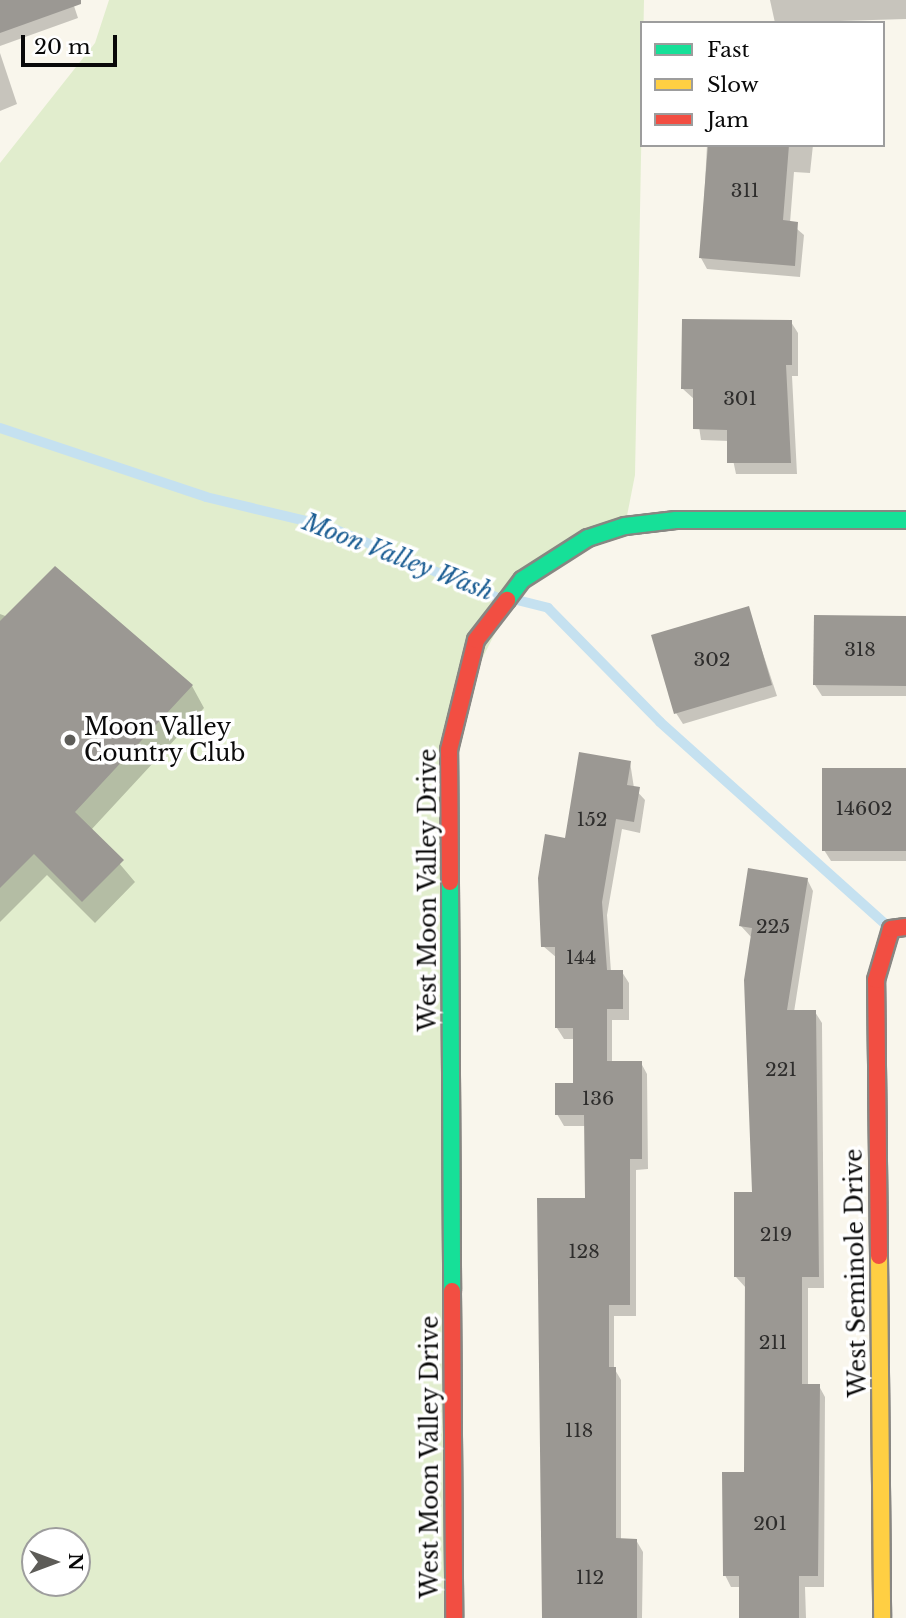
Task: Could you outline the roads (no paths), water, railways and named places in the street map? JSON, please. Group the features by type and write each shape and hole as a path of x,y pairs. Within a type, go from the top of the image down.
{"street":[{"name":"West Moon Valley Drive","path":"454,1618 449,750 476,640 522,580 588,538 625,526 676,520 906,520"},
{"name":"West Seminole Drive","path":"882,1618 876,980 898,928"}],"waterway":[{"name":"Moon Valley Wash","path":"0,428 206,497 327,526 498,598"},
{"name":"Moon Valley Wash","path":"517,600 548,608 660,722 886,925"}],"place":[{"name":"Moon Valley Country Club","path":"70,740"}]}
